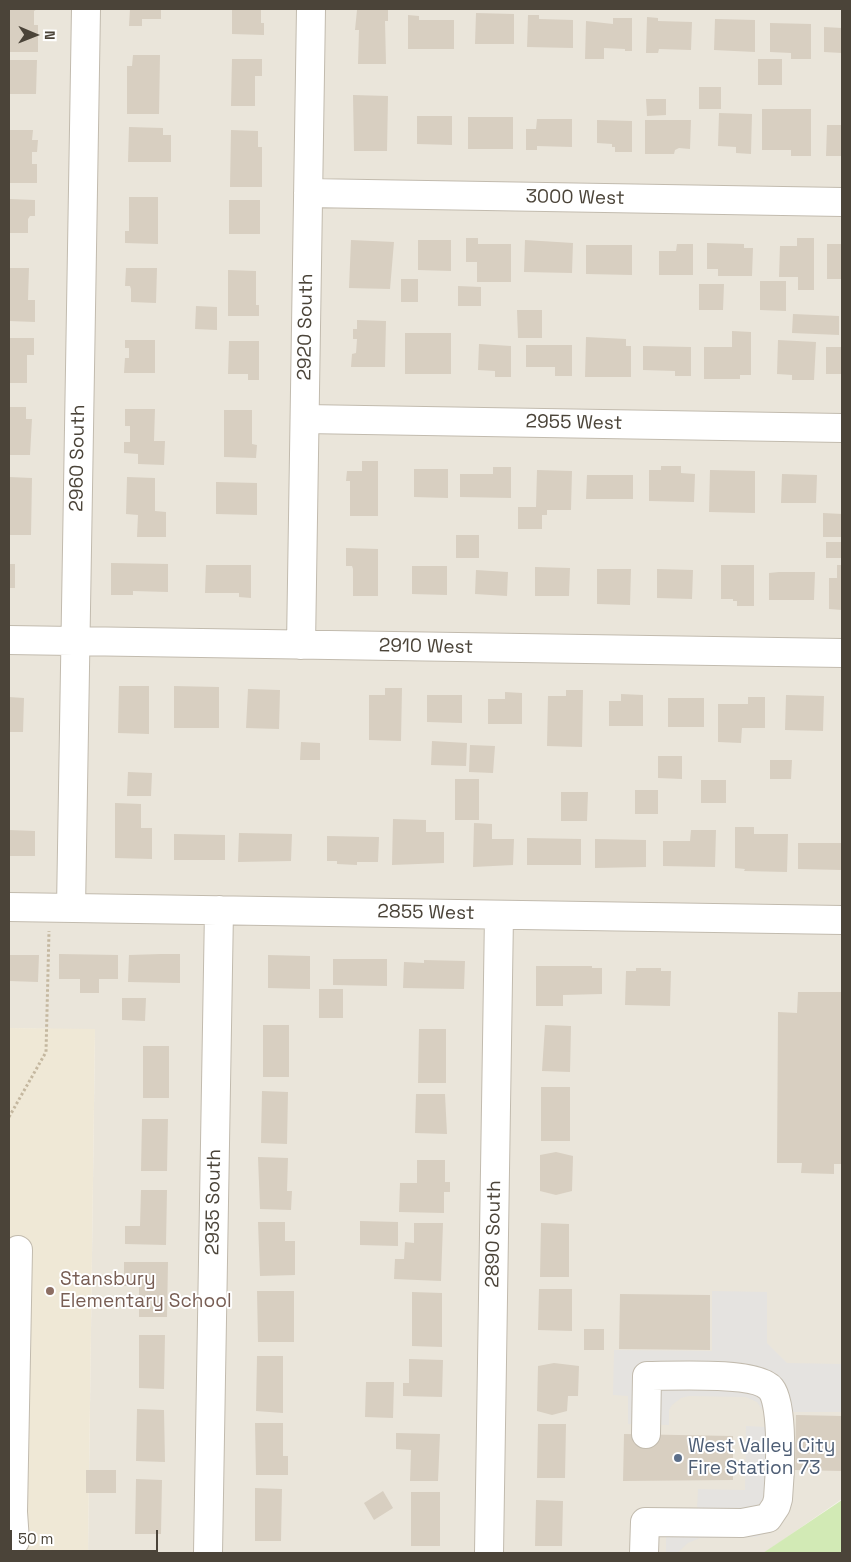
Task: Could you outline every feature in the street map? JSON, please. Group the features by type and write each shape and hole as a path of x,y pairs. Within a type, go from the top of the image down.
{"street":[{"name":"2960 South","path":"71,908 86,9"},
{"name":"2920 South","path":"302,644 311,9"},
{"name":"3000 West","path":"308,193 842,202"},
{"name":"2955 West","path":"305,419 842,428"},
{"name":"2910 West","path":"9,640 842,653"},
{"name":"2855 West","path":"9,907 842,920"},
{"name":"2935 South","path":"208,1553 218,910"},
{"name":"2890 South","path":"489,1553 499,914"},
{"path":"13,1544 18,1250"},
{"path":"644,1553 645,1522 742,1523 768,1518 778,1499 778,1404 771,1388 765,1383 749,1378 647,1376 646,1434"}],"path":[{"path":"9,1117 46,1052 50,926"}],"shaded area":[{"path":"9,9 842,9 842,1499 764,1553 88,1553 95,1030 9,1028"},
{"name":"Stansbury Elementary School","path":"9,1028 95,1029 88,1553 9,1553"},
{"path":"712,1291 767,1292 767,1343 787,1363 842,1364 842,1412 792,1412 791,1495 787,1516 776,1528 757,1537 700,1538 688,1543 677,1553 666,1553 666,1508 697,1508 698,1489 745,1490 746,1426 765,1427 764,1412 757,1402 746,1397 689,1396 681,1398 672,1405 669,1410 669,1425 628,1424 628,1396 613,1395 614,1350 712,1351"}],"green space":[{"path":"842,1500 842,1553 763,1553"}],"building":[{"path":"9,9 37,9 34,11 34,25 38,25 38,52 9,52"},
{"path":"130,9 161,9 161,19 142,19 142,26 129,26"},
{"path":"232,9 261,9 261,23 264,23 264,35 232,34"},
{"path":"388,9 388,21 385,21 386,64 358,64 359,30 355,30 357,10"},
{"path":"476,13 514,14 514,44 475,44"},
{"path":"408,15 419,16 419,20 454,20 454,49 408,49"},
{"path":"528,15 539,15 539,19 573,20 573,48 527,47"},
{"path":"647,17 658,18 658,21 692,22 691,50 659,49 658,53 646,53"},
{"path":"613,18 632,18 632,51 604,48 604,59 585,59 586,21 613,24"},
{"path":"715,19 755,20 755,52 714,50"},
{"path":"770,23 811,24 811,59 791,59 791,53 770,52"},
{"path":"824,27 842,28 842,53 824,52"},
{"path":"133,55 160,55 159,114 127,114 127,66 132,66"},
{"path":"232,59 262,59 262,76 255,76 255,106 231,106"},
{"path":"758,59 782,59 782,85 758,85"},
{"path":"9,60 37,60 36,94 9,94"},
{"path":"699,87 721,87 721,109 699,109"},
{"path":"353,95 388,96 387,151 354,151"},
{"path":"646,99 666,99 666,115 647,116"},
{"path":"762,109 811,109 811,156 791,156 791,150 762,150"},
{"path":"719,113 752,114 751,154 736,153 736,147 718,146"},
{"path":"417,116 452,116 452,145 417,144"},
{"path":"468,117 513,117 513,149 468,149"},
{"path":"537,119 572,119 572,147 537,146 537,150 526,150 526,129 536,129"},
{"path":"597,120 632,121 632,152 615,152 615,147 612,147 612,144 597,143"},
{"path":"645,120 691,120 690,149 679,148 675,150 674,154 645,154"},
{"path":"827,125 842,125 842,156 826,156"},
{"path":"129,127 163,128 163,135 171,135 171,162 128,162"},
{"path":"9,130 33,130 32,140 38,140 37,152 32,152 32,164 37,164 37,183 9,183"},
{"path":"231,130 258,131 258,147 262,147 262,187 230,187"},
{"path":"129,197 158,197 158,244 125,243 125,231 129,231"},
{"path":"9,199 35,200 35,216 30,216 28,219 28,233 9,233"},
{"path":"229,200 260,200 260,234 229,234"},
{"path":"466,238 478,238 478,244 511,244 511,282 477,282 477,262 466,262"},
{"path":"797,238 814,238 814,290 798,290 798,277 779,277 780,246 797,246"},
{"path":"351,240 394,242 390,289 349,288"},
{"path":"418,240 451,240 451,271 418,270"},
{"path":"525,240 573,243 572,273 524,272"},
{"path":"707,243 744,244 744,248 753,248 752,276 718,276 718,269 707,269"},
{"path":"677,244 693,244 693,275 659,275 659,251 676,251"},
{"path":"827,244 842,244 842,279 827,279"},
{"path":"586,245 632,245 632,275 586,274"},
{"path":"9,268 29,268 28,300 35,300 35,322 9,321"},
{"path":"126,268 157,268 156,303 131,302 130,286 125,286"},
{"path":"228,270 256,271 256,305 259,305 259,316 228,316"},
{"path":"401,279 418,279 418,302 401,302"},
{"path":"760,281 786,281 786,311 760,310"},
{"path":"699,284 724,284 723,310 699,310"},
{"path":"458,286 481,287 481,306 458,306"},
{"path":"196,306 217,307 217,330 195,329"},
{"path":"517,310 542,310 542,338 518,338"},
{"path":"793,314 839,316 839,335 792,333"},
{"path":"357,320 386,321 385,367 351,367 352,354 356,353 357,339 353,339 353,329 357,329"},
{"path":"732,331 751,332 751,375 740,375 740,379 704,379 704,347 732,347"},
{"path":"405,333 451,333 451,374 405,374"},
{"path":"586,337 626,339 626,346 631,346 631,377 585,377"},
{"path":"9,338 34,338 34,355 27,355 27,383 9,383"},
{"path":"125,340 155,340 155,373 124,373 125,358 129,358 129,348 125,348"},
{"path":"778,340 816,342 814,380 792,380 792,375 777,374"},
{"path":"229,341 259,341 259,380 248,380 248,374 228,374"},
{"path":"479,344 511,346 511,377 495,377 495,371 478,370"},
{"path":"526,345 572,345 572,376 555,376 555,367 526,367"},
{"path":"643,346 691,347 691,376 675,376 675,371 643,370"},
{"path":"826,347 842,347 842,374 826,374"},
{"path":"9,407 26,407 26,419 32,419 30,455 9,455"},
{"path":"125,409 155,409 154,441 165,441 164,465 138,464 138,454 124,453 124,442 130,442 130,426 125,426"},
{"path":"224,410 252,410 252,444 257,445 256,458 224,457"},
{"path":"362,461 378,461 378,516 350,516 350,481 346,481 347,471 362,471"},
{"path":"661,466 681,466 681,473 695,474 694,502 649,501 649,470 661,470"},
{"path":"493,467 511,467 511,498 460,497 460,474 493,474"},
{"path":"414,469 448,469 448,498 414,497"},
{"path":"537,470 572,471 571,510 547,510 547,515 542,515 542,529 518,529 518,507 536,507"},
{"path":"710,470 755,471 755,513 709,512"},
{"path":"782,474 817,475 816,503 781,503"},
{"path":"587,475 633,475 633,499 586,499"},
{"path":"9,477 32,478 31,535 9,535"},
{"path":"127,477 155,478 155,511 166,512 166,537 137,537 138,515 126,514"},
{"path":"216,482 257,483 257,515 216,514"},
{"path":"823,513 842,514 842,537 823,537"},
{"path":"456,535 479,535 479,558 456,558"},
{"path":"826,542 841,542 841,558 826,558"},
{"path":"346,548 378,549 378,596 353,596 353,569 352,566 346,566"},
{"path":"111,563 168,564 168,592 133,591 133,595 111,595"},
{"path":"9,564 15,564 15,588 9,588"},
{"path":"206,565 251,565 251,598 239,597 239,593 205,593"},
{"path":"721,565 754,565 754,606 737,606 737,601 733,601 733,599 721,599"},
{"path":"837,565 842,565 842,610 829,609 829,578 837,578"},
{"path":"412,566 447,566 447,595 412,594"},
{"path":"535,567 570,568 569,596 535,596"},
{"path":"597,569 631,569 630,605 597,604"},
{"path":"657,569 693,570 692,599 657,598"},
{"path":"476,570 508,572 507,596 475,594"},
{"path":"815,572 814,600 769,600 769,573"},
{"path":"119,686 149,686 149,734 118,733"},
{"path":"174,686 219,687 219,728 174,728"},
{"path":"385,688 402,688 401,741 369,740 369,695 385,695"},
{"path":"248,689 280,690 279,729 246,728"},
{"path":"566,690 583,690 582,747 547,746 548,696 566,696"},
{"path":"505,692 522,693 522,724 488,724 488,699 505,699"},
{"path":"621,694 643,695 643,726 609,726 609,701 621,701"},
{"path":"427,695 462,695 462,723 427,722"},
{"path":"786,695 824,696 823,731 785,730"},
{"path":"9,697 24,698 23,732 9,732"},
{"path":"748,697 765,697 765,728 742,728 741,743 718,742 718,704 748,704"},
{"path":"668,698 704,698 704,727 668,727"},
{"path":"432,741 467,743 466,766 431,765"},
{"path":"301,742 320,743 320,760 300,760"},
{"path":"470,745 495,746 493,773 469,772"},
{"path":"658,756 682,756 682,779 658,778"},
{"path":"770,760 792,760 791,779 770,779"},
{"path":"128,772 152,773 151,796 127,796"},
{"path":"455,779 479,779 479,820 455,820"},
{"path":"701,780 726,780 726,803 701,803"},
{"path":"635,790 658,790 658,814 635,814"},
{"path":"561,792 588,792 587,821 561,821"},
{"path":"115,803 141,804 141,828 152,828 152,859 115,858"},
{"path":"393,819 426,820 426,832 444,832 444,863 392,865"},
{"path":"474,823 492,824 492,839 514,839 513,865 473,867"},
{"path":"735,827 754,827 754,834 788,834 787,872 744,871 745,869 735,868"},
{"path":"9,830 35,831 35,856 9,856"},
{"path":"691,830 716,830 715,867 663,866 663,841 690,841"},
{"path":"239,833 292,834 291,861 238,862"},
{"path":"174,834 225,835 225,860 174,860"},
{"path":"327,836 379,837 378,862 357,862 357,865 337,864 337,861 327,861"},
{"path":"527,838 581,839 581,865 527,865"},
{"path":"595,839 646,840 646,867 595,868"},
{"path":"798,843 842,843 842,870 798,869"},
{"path":"59,954 118,955 118,979 99,979 99,993 80,993 80,979 59,979"},
{"path":"180,954 180,983 128,982 129,955"},
{"path":"9,955 39,955 38,982 9,981"},
{"path":"268,955 310,956 310,989 268,988"},
{"path":"333,959 387,959 387,986 333,985"},
{"path":"424,960 465,961 464,989 403,988 404,962 424,963"},
{"path":"536,966 592,966 592,968 602,968 602,994 563,995 563,1006 536,1006"},
{"path":"636,968 661,968 661,971 671,971 670,1006 625,1005 626,971 636,971"},
{"path":"319,989 343,989 343,1018 319,1018"},
{"path":"798,992 842,992 842,1164 834,1164 834,1174 801,1173 802,1163 777,1163 778,1012 797,1013"},
{"path":"122,998 146,998 145,1021 122,1020"},
{"path":"263,1025 289,1025 289,1077 263,1077"},
{"path":"545,1025 571,1026 570,1072 542,1071"},
{"path":"419,1029 446,1029 446,1083 418,1083"},
{"path":"143,1046 169,1046 169,1098 143,1098"},
{"path":"541,1087 570,1087 570,1141 541,1141"},
{"path":"262,1091 288,1092 287,1144 261,1143"},
{"path":"416,1094 445,1094 447,1134 415,1133"},
{"path":"142,1119 168,1119 167,1171 141,1171"},
{"path":"556,1152 573,1156 572,1191 556,1195 540,1191 540,1155"},
{"path":"258,1157 288,1158 287,1191 292,1191 291,1210 260,1209"},
{"path":"417,1160 445,1160 445,1182 450,1182 450,1192 444,1192 444,1213 399,1212 400,1183 417,1183"},
{"path":"141,1190 167,1190 166,1245 125,1244 125,1226 140,1226"},
{"path":"360,1221 398,1222 398,1246 360,1245"},
{"path":"258,1222 285,1222 285,1241 295,1241 295,1275 260,1276"},
{"path":"414,1223 443,1223 441,1281 394,1279 395,1259 404,1259 405,1242 414,1243"},
{"path":"541,1223 569,1224 569,1277 540,1277"},
{"path":"124,1262 168,1262 167,1317 139,1317 139,1286 124,1286"},
{"path":"539,1289 572,1289 572,1331 538,1330"},
{"path":"257,1291 294,1291 294,1342 258,1342"},
{"path":"412,1292 442,1293 442,1347 412,1346"},
{"path":"620,1294 710,1295 710,1350 619,1349"},
{"path":"584,1329 604,1329 604,1350 584,1350"},
{"path":"139,1335 165,1335 164,1389 139,1388"},
{"path":"257,1356 283,1356 283,1413 256,1411"},
{"path":"409,1359 443,1360 442,1397 403,1396 403,1383 409,1383"},
{"path":"554,1363 579,1366 578,1396 568,1396 567,1411 552,1415 537,1411 538,1366"},
{"path":"366,1382 394,1382 393,1418 365,1417"},
{"path":"137,1409 164,1410 165,1462 136,1461"},
{"path":"796,1415 842,1416 842,1471 795,1470"},
{"path":"255,1423 283,1423 283,1456 288,1456 288,1475 256,1475"},
{"path":"538,1424 566,1424 565,1478 537,1478"},
{"path":"396,1433 440,1434 438,1481 410,1481 411,1450 396,1449"},
{"name":"West Valley City Fire Station 73","path":"624,1434 733,1436 733,1480 623,1481"},
{"path":"86,1470 116,1470 116,1493 86,1493"},
{"path":"136,1479 162,1480 161,1534 135,1534"},
{"path":"255,1488 282,1489 281,1541 255,1541"},
{"path":"383,1491 393,1508 374,1520 364,1503"},
{"path":"411,1492 440,1492 440,1546 411,1546"},
{"path":"536,1500 563,1501 562,1546 535,1546"}],"place":[{"name":"Stansbury Elementary School","path":"50,1291"},
{"name":"West Valley City Fire Station 73","path":"678,1458"}]}
